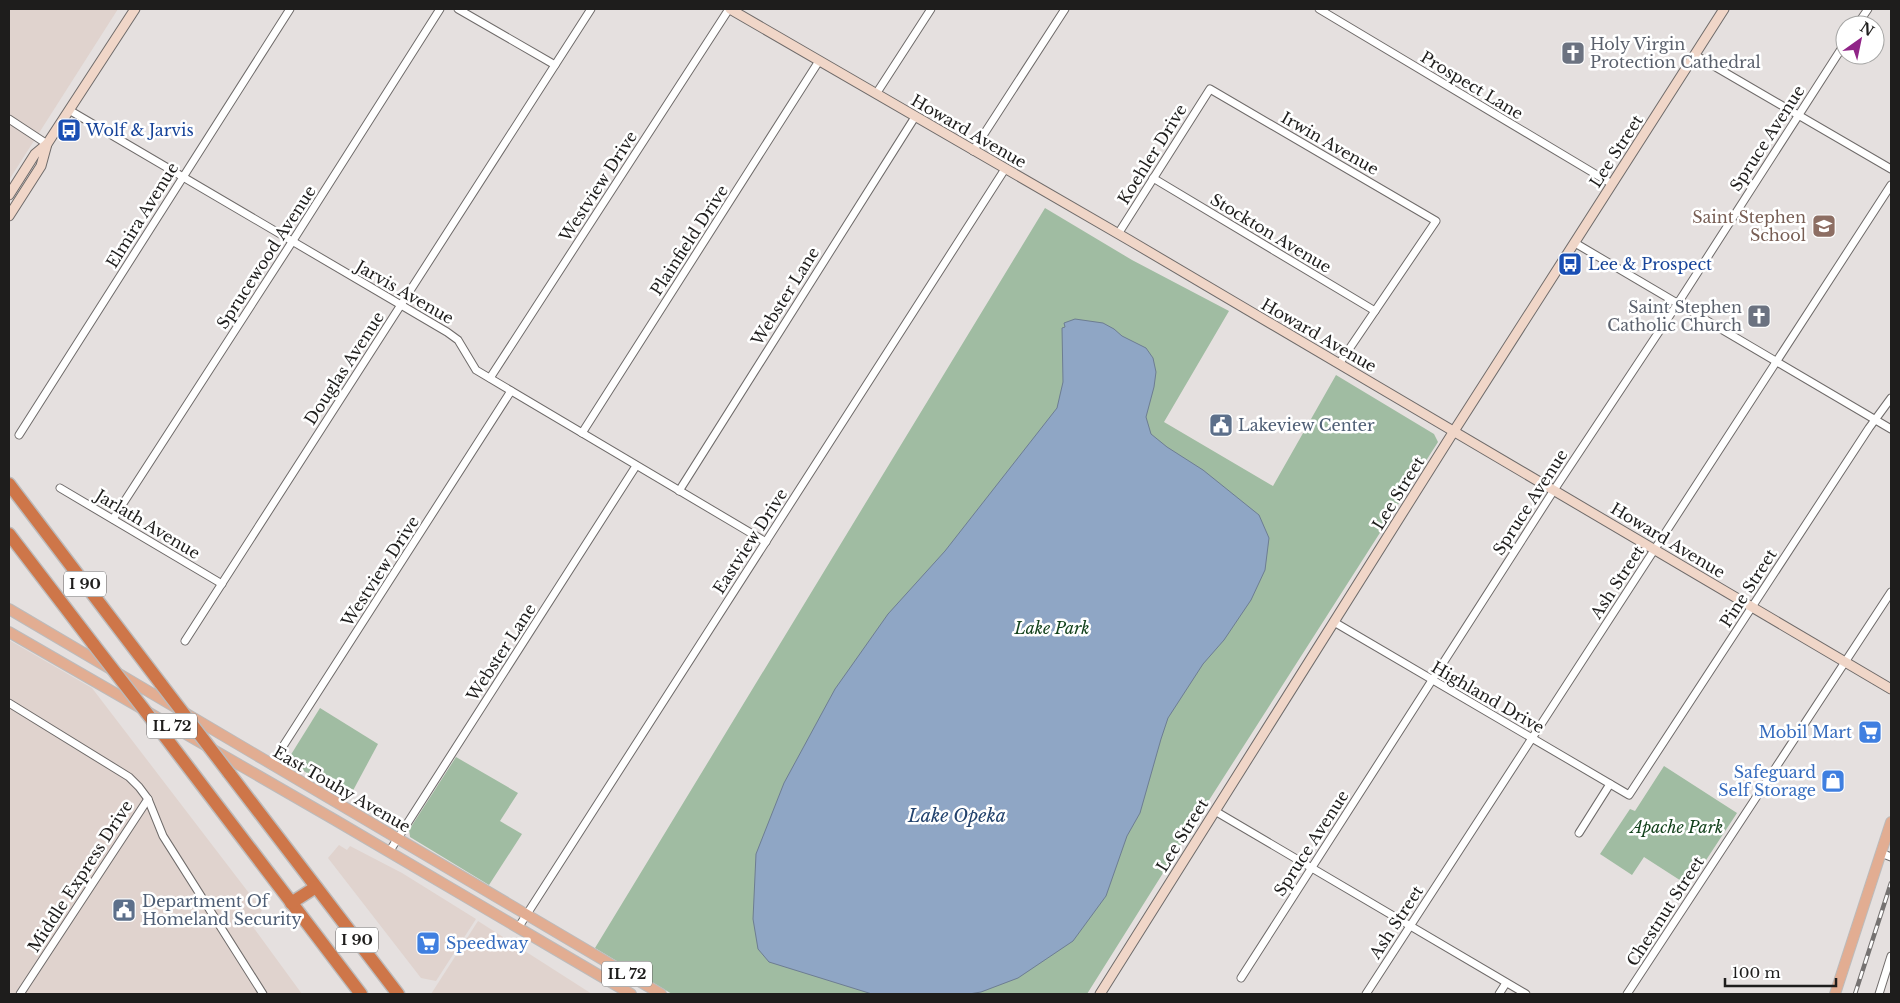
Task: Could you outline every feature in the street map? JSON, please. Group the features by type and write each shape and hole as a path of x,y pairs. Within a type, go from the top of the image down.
{"highway":[{"name":"I 90","path":"9,484 398,994"},
{"name":"I 90","path":"9,534 361,994"},
{"path":"291,903 316,887"}],"main road":[{"path":"9,195 35,154 47,144 135,9"},
{"name":"Howard Avenue","path":"729,9 1118,234 1891,689"},
{"name":"Lee Street","path":"1100,994 1454,431 1724,9"},
{"path":"9,216 41,166 47,144"},
{"name":"East Touhy Avenue","path":"9,609 271,766 398,838 661,994"},
{"name":"East Touhy Avenue","path":"9,632 631,994"},
{"path":"1835,994 1886,855 1891,822"}],"street":[{"name":"Elmira Avenue","path":"18,435 290,9"},
{"name":"Sprucewood Avenue","path":"113,519 440,9"},
{"path":"458,9 555,65"},
{"name":"Douglas Avenue","path":"186,641 591,9"},
{"name":"Westview Drive","path":"490,378 729,9"},
{"path":"876,94 931,9"},
{"path":"973,151 1065,9"},
{"name":"Prospect Lane","path":"1319,9 1612,184"},
{"path":"1696,54 1891,169"},
{"name":"Spruce Avenue","path":"1241,978 1554,490 1678,303 1835,58"},
{"name":"Plainfield Drive","path":"582,433 819,61"},
{"name":"Koehler Drive","path":"1118,234 1210,89"},
{"name":"Irwin Avenue","path":"1210,89 1436,221 1375,311"},
{"name":"Jarvis Avenue","path":"70,110 458,340 476,370 766,542"},
{"name":"Webster Lane","path":"678,490 915,117"},
{"path":"9,119 47,144"},
{"name":"Eastview Drive","path":"518,928 1005,169"},
{"name":"Stockton Avenue","path":"1154,178 1375,311"},
{"name":"Ash Street","path":"1366,994 1891,185"},
{"path":"1575,243 1891,428"},
{"path":"1339,364 1375,311"},
{"name":"Westview Drive","path":"271,766 512,391"},
{"name":"Pine Street","path":"1629,795 1868,428 1891,398"},
{"name":"Webster Lane","path":"389,852 636,466"},
{"name":"Jarlath Avenue","path":"60,488 222,584"},
{"name":"Chestnut Street","path":"1627,994 1891,592"},
{"name":"Highland Drive","path":"1334,622 1629,795"},
{"path":"9,703 129,777 148,799 163,836 263,994"},
{"path":"1579,833 1610,784"},
{"name":"Middle Express Drive","path":"20,994 148,799"},
{"path":"1215,811 1526,994"},
{"path":"1879,994 1890,967 1891,956"},
{"path":"1499,994 1506,983"}],"shaded area":[{"path":"9,9 118,9 9,180"},
{"path":"9,640 92,688 262,910 253,927 302,994 9,994"},
{"path":"339,845 347,850 350,846 402,873 476,919 436,981 421,978 328,858"},
{"path":"478,921 592,994 431,994"}],"green space":[{"name":"Lake Park","path":"1045,208 1132,260 1229,311 1164,422 1273,486 1336,375 1434,434 1438,442 1087,994 672,994 595,948"},
{"path":"320,708 378,744 349,798 287,761"},
{"path":"456,757 518,793 500,821 522,834 489,885 410,837 409,830"},
{"name":"Apache Park","path":"1664,766 1737,813 1689,886 1644,857 1632,875 1600,854 1630,809 1635,811"}],"water":[{"name":"Lake Opeka","path":"1075,319 1103,323 1122,336 1146,348 1153,358 1156,372 1146,417 1151,434 1167,447 1203,470 1259,515 1269,538 1265,570 1251,600 1224,640 1203,664 1168,718 1140,813 1127,836 1106,896 1073,941 1018,978 981,992 969,994 872,994 769,962 758,949 753,919 756,854 784,783 835,689 888,614 945,551 1057,408 1063,382 1062,328 1065,327 1064,323"}],"railway":[{"path":"1855,994 1891,883"}],"place":[{"name":"Holy Virgin Protection Cathedral","path":"1573,53"},
{"name":"Wolf & Jarvis","path":"69,130"},
{"name":"Saint Stephen School","path":"1824,226"},
{"name":"Lee & Prospect","path":"1570,264"},
{"name":"Saint Stephen Catholic Church","path":"1759,316"},
{"name":"Lakeview Center","path":"1221,425"},
{"name":"Mobil Mart","path":"1870,732"},
{"name":"Safeguard Self Storage","path":"1833,781"},
{"name":"Department Of Homeland Security","path":"124,910"},
{"name":"Speedway","path":"428,943"}]}
